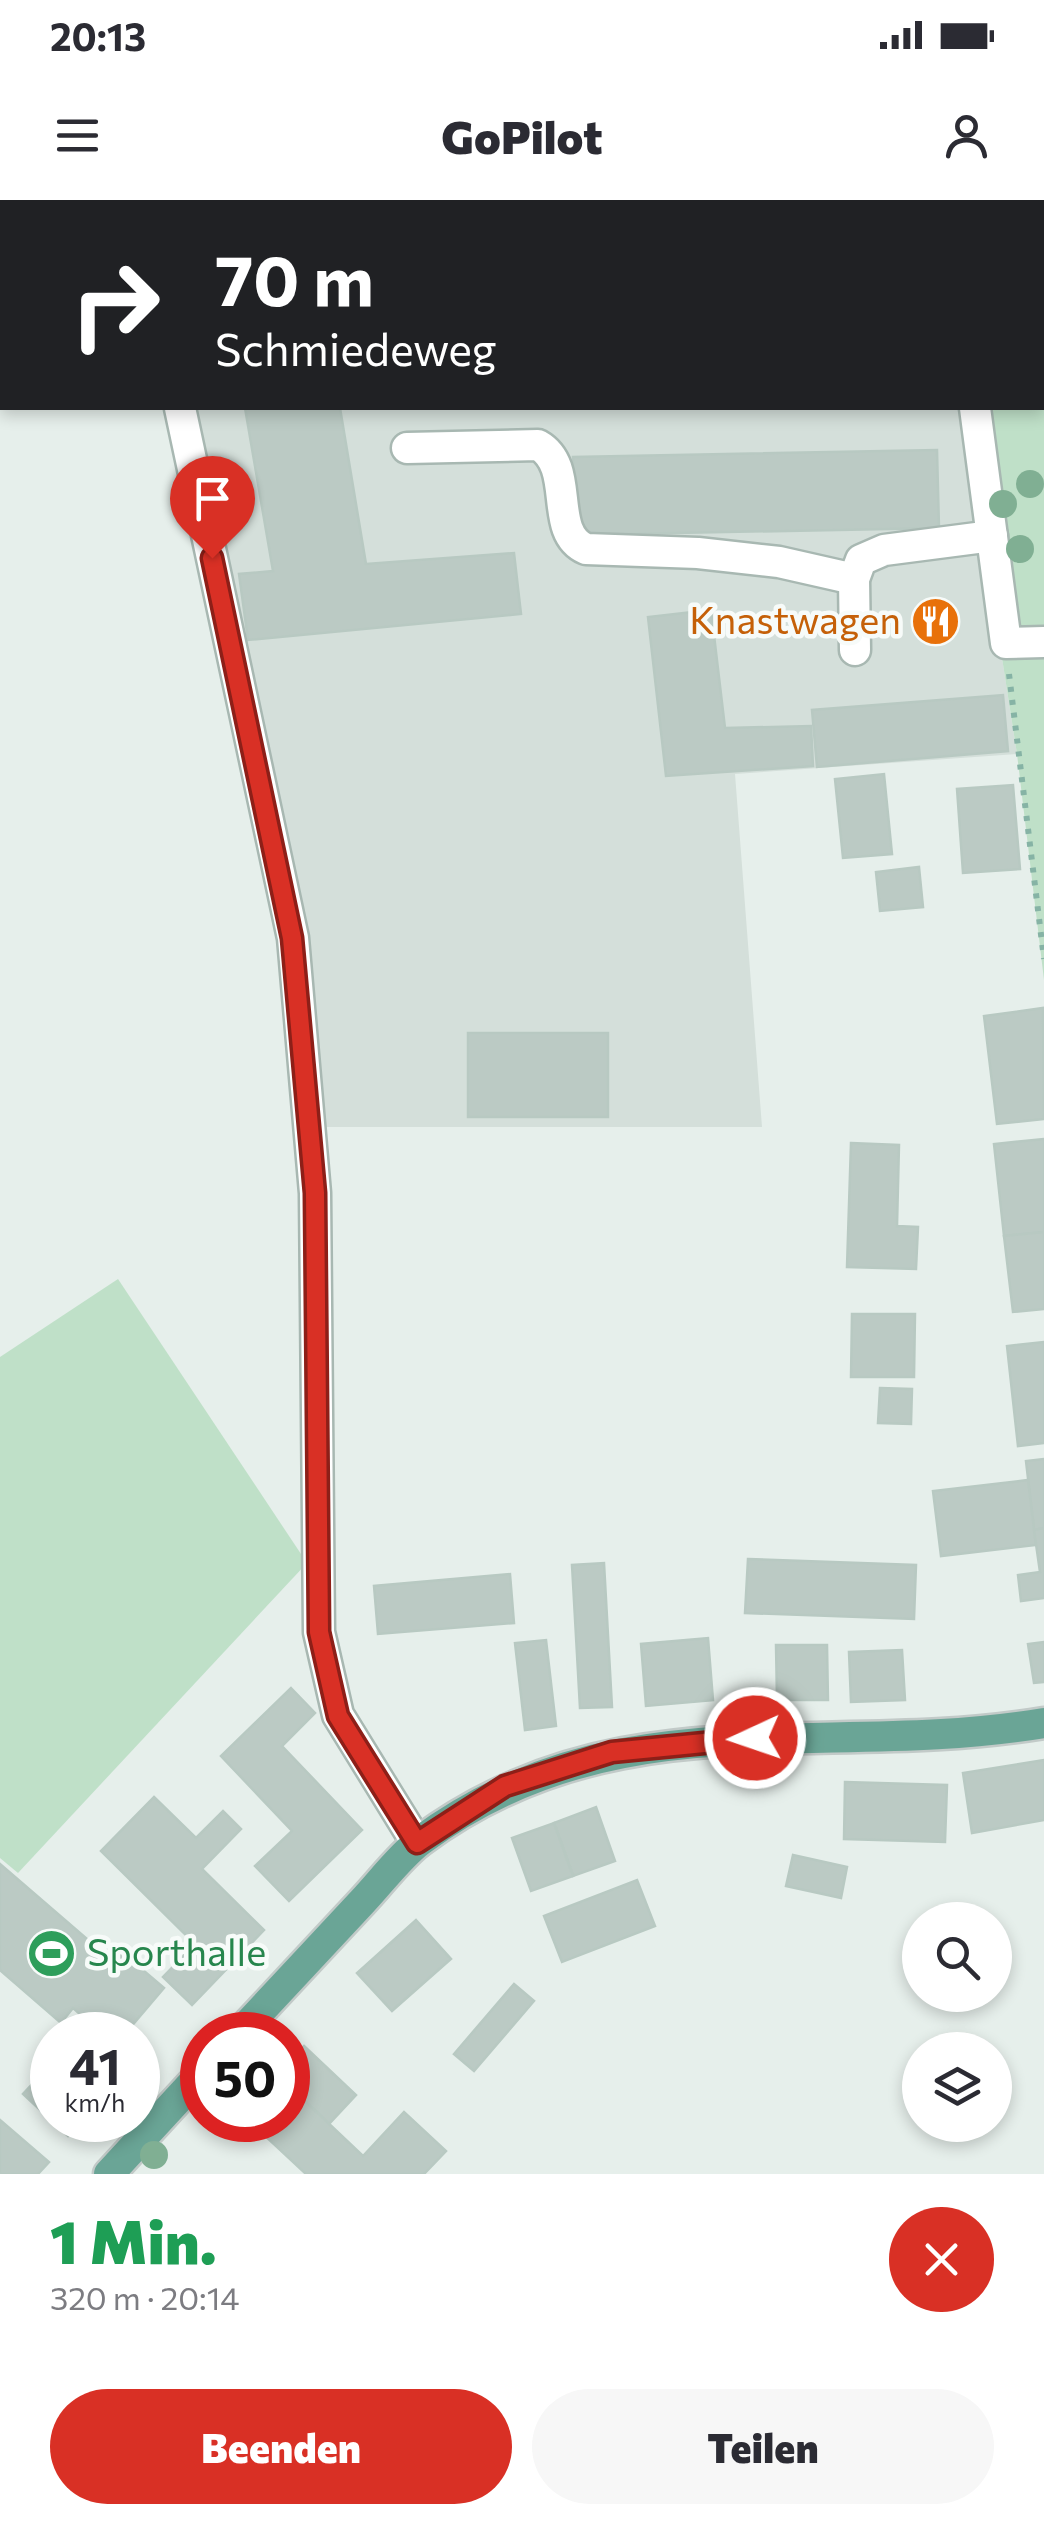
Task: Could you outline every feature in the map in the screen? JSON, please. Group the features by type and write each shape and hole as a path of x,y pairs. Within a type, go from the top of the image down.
{"main road":[{"path":"259,2012 417,1843 505,1786 612,1752 721,1738 962,1733 1044,1723"},
{"path":"109,2174 180,2097"}],"street":[{"path":"180,410 292,938 315,1193 319,1632 338,1716 417,1843"},
{"path":"974,410 1006,643 1044,642"},
{"path":"408,448 516,442 551,452 558,466 568,534 574,544 586,549 698,553 779,562 854,578"},
{"path":"854,650 854,578 861,560 884,550 992,536"}],"path":[{"path":"1006,643 1044,959"}],"shaded area":[{"path":"170,410 963,410 1017,754 735,774 762,1127 302,1127 278,938"}],"green space":[{"path":"963,410 1044,410 1044,980 1017,754"},
{"path":"118,1279 307,1563 18,1873 0,1858 0,1357"}],"building":[{"path":"245,410 340,410 366,564 514,553 521,614 248,640 239,574 273,571"},
{"path":"937,450 939,528 574,535 573,457"},
{"path":"711,610 725,728 811,726 813,766 666,776 648,617"},
{"path":"1003,695 1008,751 817,767 812,710"},
{"path":"884,774 892,854 843,858 835,779"},
{"path":"1013,785 1020,869 963,873 957,789"},
{"path":"919,867 923,907 880,911 876,872"},
{"path":"1043,1008 1044,1119 997,1124 984,1016"},
{"path":"468,1033 608,1033 608,1117 468,1117"},
{"path":"1044,1139 1044,1232 1004,1236 994,1144"},
{"path":"851,1143 899,1145 897,1226 918,1227 916,1269 847,1267"},
{"path":"1044,1232 1044,1309 1013,1312 1004,1236"},
{"path":"852,1314 915,1314 914,1377 851,1377"},
{"path":"1044,1342 1044,1443 1018,1446 1007,1346"},
{"path":"880,1388 912,1389 911,1424 878,1423"},
{"path":"1044,1459 1044,1528 1034,1530 1026,1461"},
{"path":"1028,1480 1036,1545 941,1556 933,1491"},
{"path":"1044,1528 1044,1598 1021,1601 1018,1575 1040,1572 1034,1530"},
{"path":"748,1559 916,1565 914,1619 745,1613"},
{"path":"604,1563 612,1707 580,1708 572,1565"},
{"path":"510,1574 514,1623 378,1634 374,1586"},
{"path":"708,1638 713,1700 646,1706 641,1644"},
{"path":"546,1640 556,1726 525,1730 515,1643"},
{"path":"1044,1642 1044,1682 1034,1683 1028,1644"},
{"path":"776,1645 827,1645 828,1700 777,1700"},
{"path":"902,1650 905,1700 851,1702 849,1652"},
{"path":"291,1688 315,1713 282,1746 362,1830 289,1901 255,1866 292,1831 221,1756"},
{"path":"1044,1760 1044,1820 972,1833 963,1773"},
{"path":"845,1782 947,1785 945,1842 844,1839"},
{"path":"154,1797 196,1838 223,1811 241,1829 202,1869 264,1930 192,2005 163,1977 195,1944 101,1851"},
{"path":"596,1807 615,1861 573,1876 554,1823"},
{"path":"554,1823 573,1876 531,1891 512,1838"},
{"path":"793,1855 847,1867 841,1898 786,1886"},
{"name":"Sporthalle","path":"0,1864 109,1958 117,1948 164,1988 144,2012 78,2012 73,2008 70,2012 48,2012 0,1970"},
{"path":"637,1880 655,1926 562,1962 544,1916"},
{"path":"416,1920 451,1959 392,2011 357,1973"},
{"path":"514,1984 534,2001 474,2071 454,2054"},
{"path":"310,2052 356,2095 329,2124 310,2106"},
{"path":"310,2106 363,2156 404,2112 446,2151 424,2174 306,2174 272,2142 310,2142"},
{"path":"0,2120 49,2162 38,2174 0,2174"}],"place":[{"name":"Knastwagen","path":"936,621"},
{"name":"Sporthalle","path":"52,1953"}],"route":[{"path":"212,558 292,938 315,1193 319,1632 338,1716 417,1843 505,1786 612,1752 721,1738 755,1738"}]}
